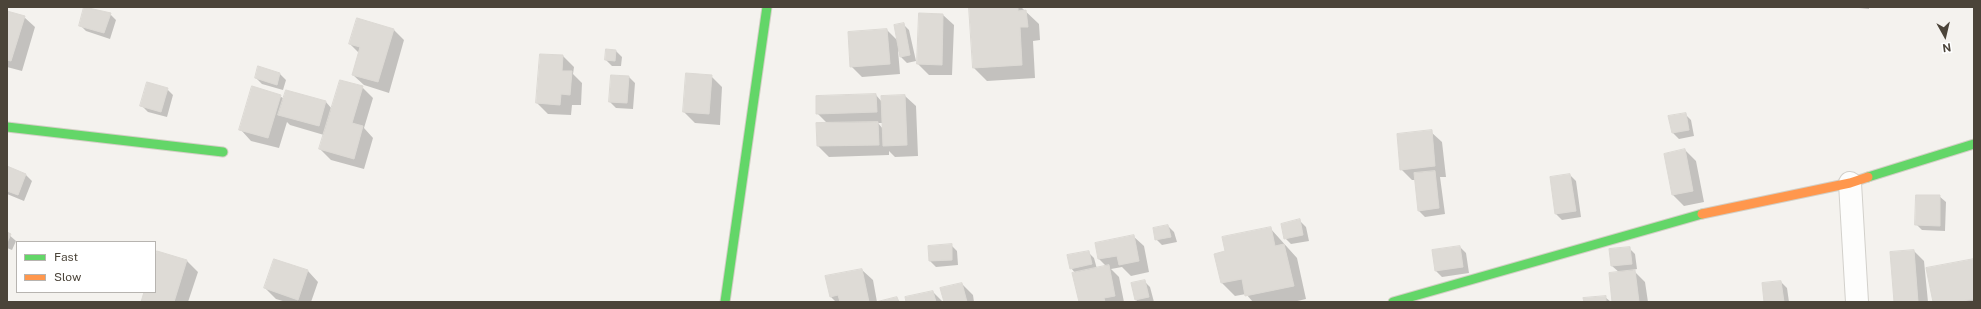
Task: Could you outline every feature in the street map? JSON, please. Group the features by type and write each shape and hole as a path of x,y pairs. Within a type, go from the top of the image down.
{"street":[{"path":"726,302 767,7"},
{"path":"7,127 223,152"},
{"path":"1393,302 1693,216 1850,182 1974,144"},
{"path":"1850,182 1857,302"}],"building":[{"path":"84,7 111,13 104,33 79,26"},
{"path":"969,7 1018,7 1018,11 1026,10 1028,27 1020,27 1022,65 973,68"},
{"path":"7,11 25,16 11,61 7,60"},
{"path":"919,13 943,14 942,65 917,64"},
{"path":"357,18 394,29 378,82 352,75 360,47 349,44"},
{"path":"904,23 910,55 900,57 894,25"},
{"path":"887,29 890,64 850,67 848,32"},
{"path":"606,49 616,50 615,61 605,60"},
{"path":"540,54 563,55 562,71 572,71 570,95 561,94 560,105 536,103"},
{"path":"258,66 280,73 277,85 255,78"},
{"path":"686,73 712,75 709,114 683,112"},
{"path":"611,75 629,76 627,103 609,102"},
{"path":"340,80 363,86 352,123 363,126 354,159 319,149"},
{"path":"147,82 168,88 161,112 140,106"},
{"path":"252,86 281,95 268,138 239,130"},
{"path":"286,90 326,101 319,126 278,115"},
{"path":"876,94 877,112 816,114 816,96"},
{"path":"905,95 907,145 883,146 881,96"},
{"path":"1686,113 1689,130 1672,133 1668,116"},
{"path":"878,122 879,145 817,146 816,123"},
{"path":"1432,130 1435,166 1400,170 1397,134"},
{"path":"1685,149 1693,191 1672,195 1664,154"},
{"path":"7,166 26,174 18,195 7,191"},
{"path":"1435,171 1439,208 1418,211 1414,173"},
{"path":"1570,174 1576,211 1555,214 1550,177"},
{"path":"1916,195 1940,195 1940,226 1915,225"},
{"path":"1300,219 1303,235 1284,239 1281,224"},
{"path":"1168,225 1171,237 1155,240 1153,228"},
{"path":"1271,227 1275,246 1284,244 1294,286 1245,296 1242,279 1221,283 1214,254 1225,251 1222,237"},
{"path":"7,232 11,234 7,243"},
{"path":"1134,235 1139,261 1119,265 1117,256 1098,259 1095,243"},
{"path":"952,244 952,260 929,261 928,246"},
{"path":"1460,246 1463,267 1435,271 1432,250"},
{"path":"1630,247 1632,264 1611,266 1609,249"},
{"path":"1914,250 1918,302 1894,302 1890,252"},
{"path":"157,251 187,260 174,302 141,302 144,293 156,293"},
{"path":"1089,251 1092,264 1070,269 1067,255"},
{"path":"274,259 308,270 298,300 264,288"},
{"path":"1974,259 1974,299 1956,302 1933,302 1926,268"},
{"path":"1109,265 1115,296 1104,298 1105,302 1079,302 1072,273"},
{"path":"862,269 869,302 840,302 838,295 830,297 825,276"},
{"path":"1635,270 1639,302 1612,302 1609,273"},
{"path":"1145,280 1149,297 1135,300 1131,283"},
{"path":"1781,281 1784,302 1764,302 1762,283"},
{"path":"962,283 967,302 944,302 940,288"},
{"path":"933,291 936,302 906,302 905,297"},
{"path":"1606,296 1606,302 1584,302 1583,298"},
{"path":"897,297 899,302 876,302"}],"traffic: fast":[{"path":"725,302 767,7"},
{"path":"7,127 223,152"},
{"path":"1868,177 1974,144"},
{"path":"1393,302 1702,214"}],"traffic: slow":[{"path":"1702,214 1850,183 1868,177"}]}
